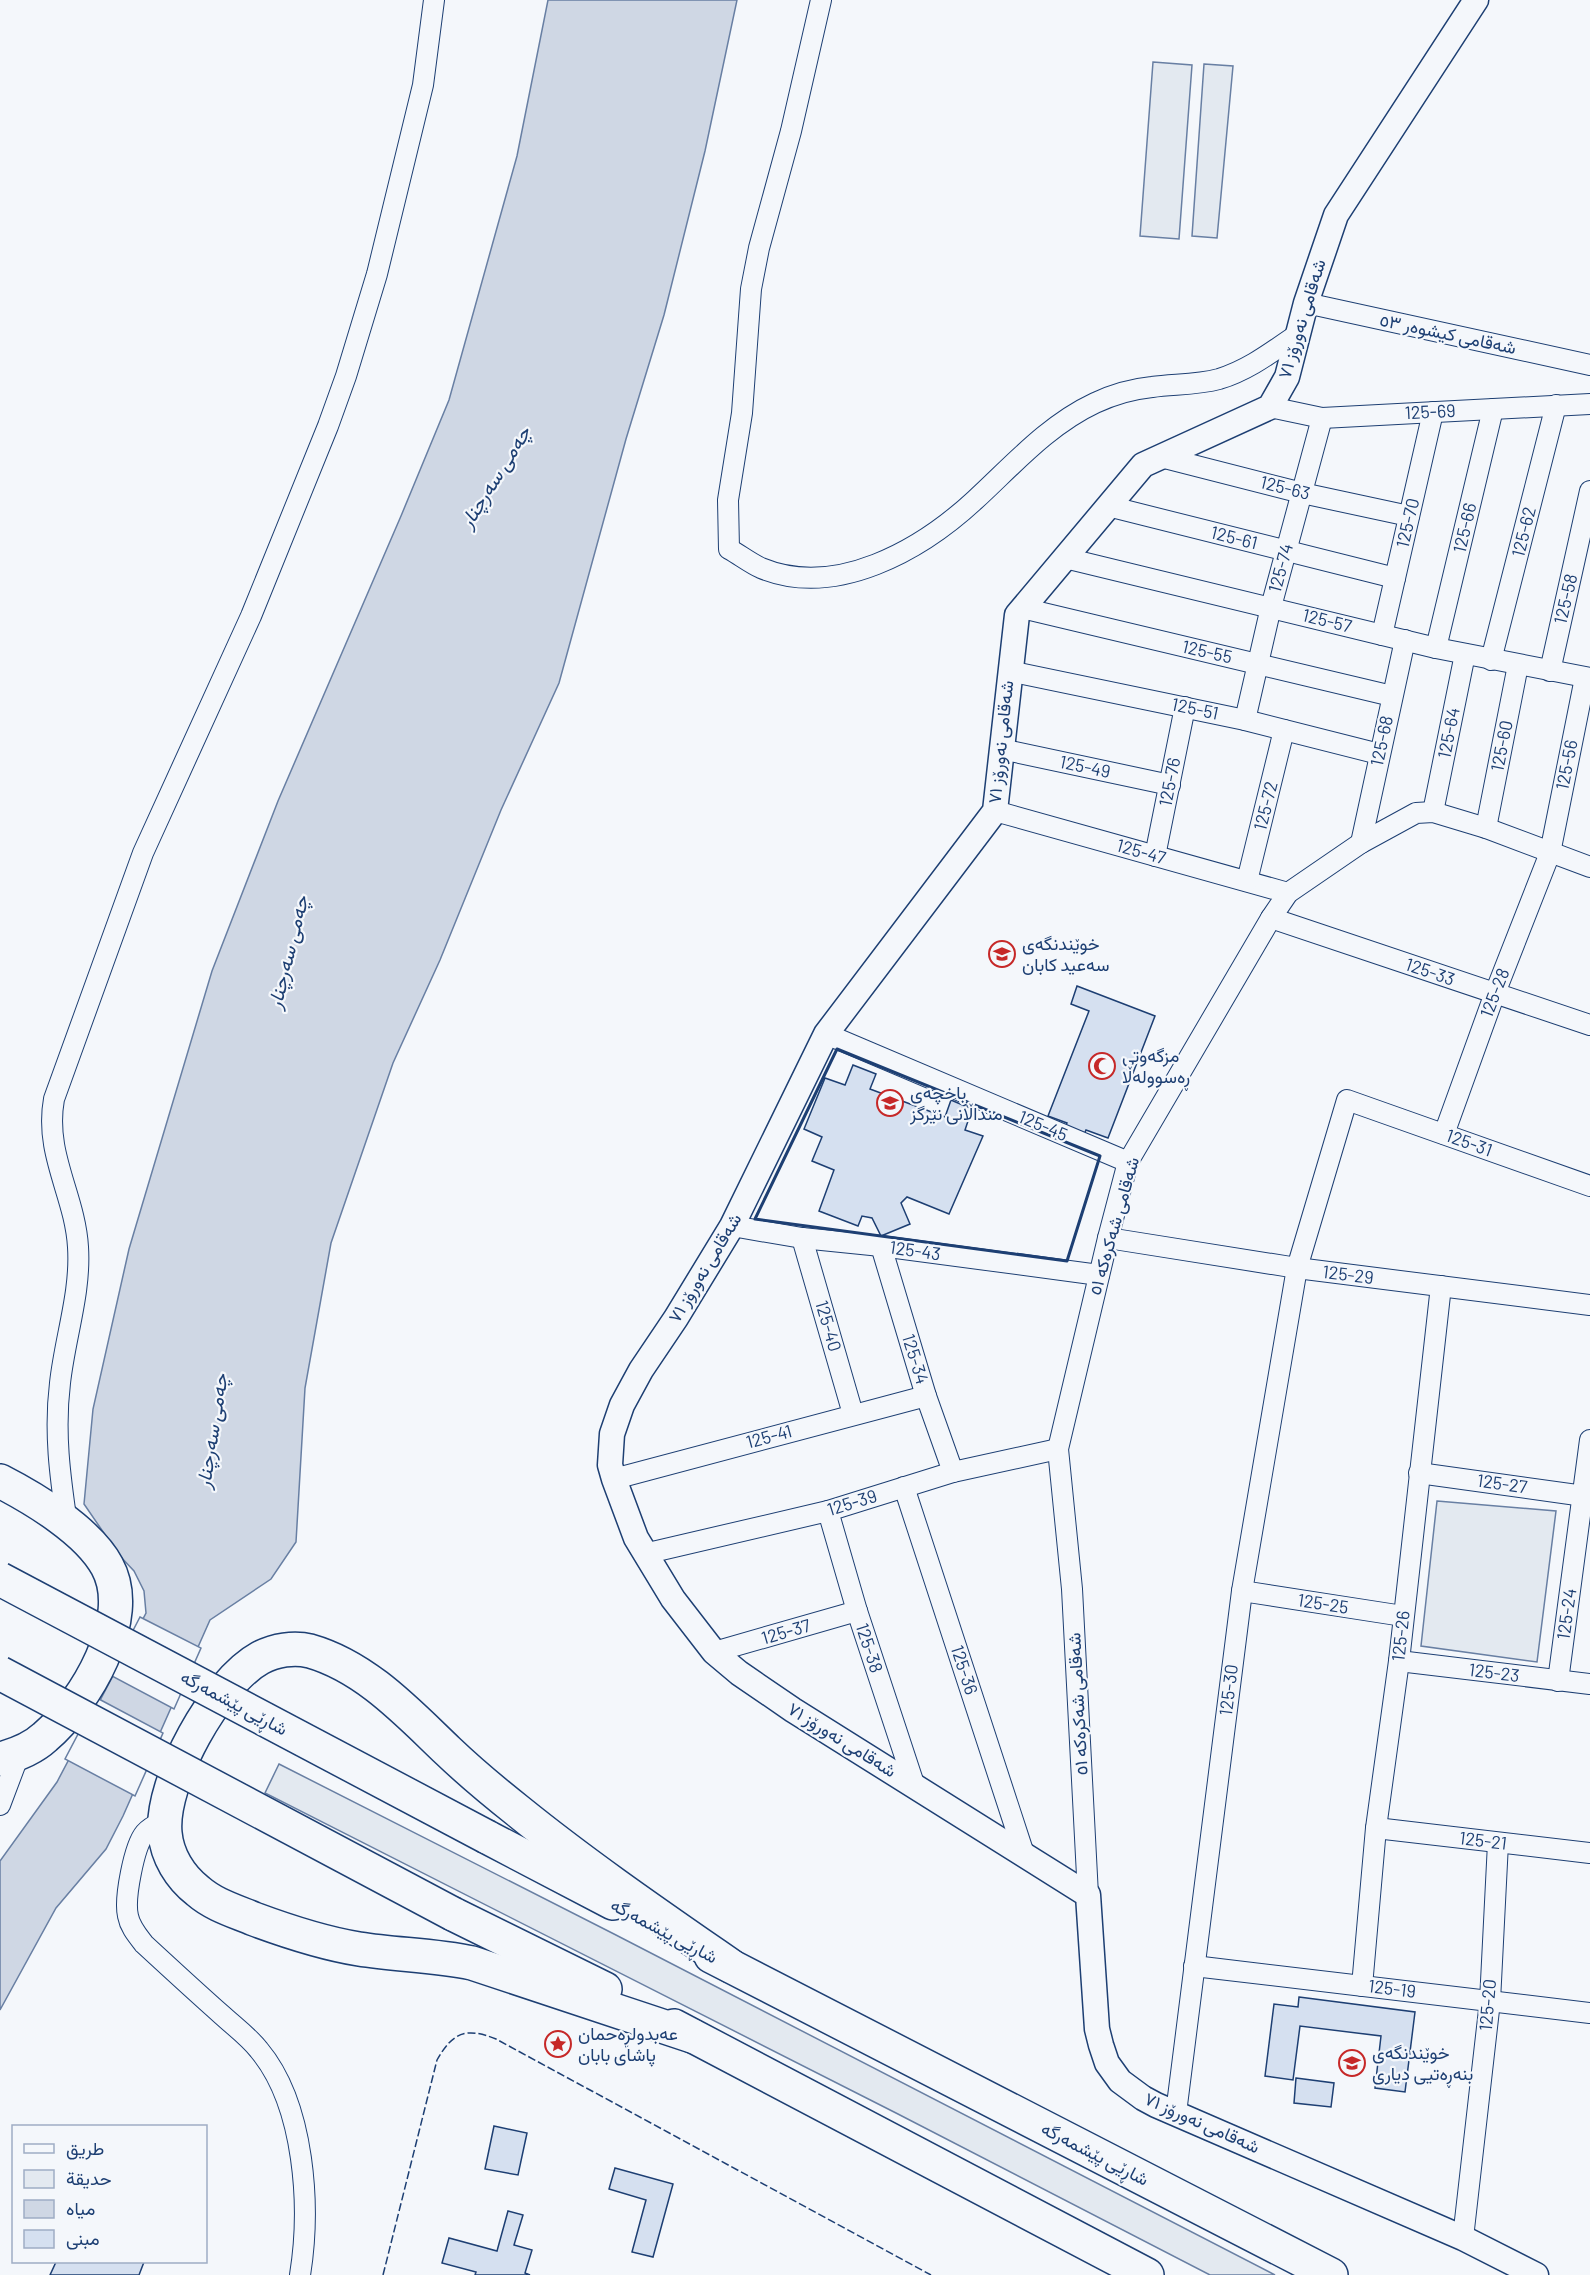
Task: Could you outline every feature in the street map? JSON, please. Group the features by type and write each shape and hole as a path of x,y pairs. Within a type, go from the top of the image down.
{"highway":[{"path":"0,1481 66,1524 95,1550 107,1566 114,1586 114,1615 103,1654 84,1691 59,1724 44,1738 10,1756"},
{"name":"شاڕێی پێشمەرگە","path":"0,1579 730,1966 1331,2275"},
{"path":"692,2036 472,1963 435,1956 359,1949 321,1941 283,1930 221,1906 198,1892 180,1874 168,1849 165,1820 173,1779 189,1746 208,1714 237,1676 251,1664 267,1655 286,1649 312,1652 348,1668 388,1695 460,1762 533,1823 730,1966"},
{"path":"0,1673 453,1914 594,1983 1147,2275"}],"street":[{"path":"66,1524 57,1461 57,1423 64,1348 79,1278 78,1245 51,1132 54,1100 134,877 247,626 346,376 377,274 423,85 434,0"},
{"path":"821,0 759,248 751,289 744,402 728,500 729,549 760,567 803,577 846,574 881,562 945,525 1049,431 1072,416 1122,393 1149,387 1198,383 1240,371 1298,334"},
{"name":"شەقامی نەورۆز ٧١","path":"1476,0 1336,215 1306,303 1287,377 1270,407 1143,465 1017,615 995,811 826,1034 732,1226 676,1318 641,1370 622,1405 609,1450 614,1479 644,1554 673,1599 714,1652 739,1673 793,1710 1088,1895 1097,2029 1107,2062 1120,2081 1143,2098 1463,2238 1536,2275"},
{"name":"شەقامی کیشوەر ٥٣","path":"1306,303 1590,365"},
{"name":"125-69","path":"1270,407 1322,418 1590,404"},
{"name":"125-62","path":"1491,660 1556,405"},
{"name":"125-66","path":"1437,648 1493,409"},
{"name":"125-70","path":"1382,635 1433,412"},
{"name":"125-74","path":"1245,720 1271,607 1322,418"},
{"name":"125-63","path":"1161,457 1302,493 1410,516"},
{"name":"125-58","path":"1550,671 1590,491"},
{"name":"125-61","path":"1108,506 1395,578"},
{"name":"125-57","path":"1065,558 1437,648 1588,678"},
{"name":"125-55","path":"1022,608 1392,696"},
{"name":"125-68","path":"1361,843 1405,640"},
{"name":"125-64","path":"1433,812 1466,654"},
{"name":"125-60","path":"1486,828 1518,665"},
{"name":"125-51","path":"1009,671 1245,720 1379,753"},
{"name":"125-56","path":"1550,853 1588,678"},
{"name":"125-76","path":"1155,856 1185,707"},
{"name":"125-72","path":"1247,881 1284,730"},
{"name":"125-49","path":"1001,750 1170,785"},
{"name":"125-47","path":"995,811 1288,893"},
{"path":"1433,812 1486,828 1590,867"},
{"name":"شەقامی شەکرەکە ٥١","path":"1088,1895 1072,1589 1058,1449 1128,1162 1270,918 1288,893 1361,843 1416,813 1433,812"},
{"name":"125-28","path":"1444,1134 1495,993 1550,853"},
{"name":"125-33","path":"1270,918 1590,1025"},
{"name":"125-45","path":"826,1034 1128,1162"},
{"name":"125-31","path":"1347,1100 1590,1186"},
{"name":"125-30","path":"1176,2113 1242,1591 1297,1268 1347,1100"},
{"name":"125-43","path":"732,1226 802,1238 1099,1275"},
{"name":"125-40","path":"802,1238 853,1414"},
{"name":"125-29","path":"1108,1238 1297,1268 1590,1305"},
{"name":"125-34","path":"880,1246 952,1472"},
{"name":"125-26","path":"1362,1986 1376,1828 1399,1661 1441,1286"},
{"name":"125-41","path":"614,1479 926,1396"},
{"name":"125-24","path":"1558,1681 1590,1440"},
{"name":"125-39","path":"644,1554 828,1511 952,1472 1058,1449"},
{"name":"125-27","path":"1419,1473 1584,1496"},
{"name":"125-36","path":"904,1487 1023,1854"},
{"name":"125-38","path":"828,1511 857,1611 914,1784"},
{"name":"125-25","path":"1242,1591 1404,1616"},
{"name":"125-37","path":"714,1652 857,1611"},
{"name":"125-23","path":"1399,1661 1590,1684"},
{"path":"0,1805 10,1756"},
{"path":"165,1820 155,1825 141,1840 129,1892 128,1917 134,1932 144,1944 259,2049 281,2087 295,2129 301,2166 304,2225 300,2275"},
{"name":"125-21","path":"1376,1828 1590,1853"},
{"name":"125-20","path":"1463,2238 1490,2001 1498,1843"},
{"name":"125-19","path":"1194,1966 1590,2013"}],"green space":[{"path":"1153,62 1192,65 1179,239 1140,236"},
{"path":"1204,64 1233,66 1217,238 1192,236"},
{"path":"1437,1501 1556,1511 1537,1662 1421,1646"},
{"path":"279,1764 1275,2275 1210,2275 265,1793"}],"water":[{"name":"چەمی سەرچنار","path":"548,0 737,0 705,151 664,315 626,439 559,683 501,810 440,960 393,1063 331,1243 305,1388 296,1542 271,1579 210,1620 123,1816 106,1849 56,1908 0,2010 0,1861 57,1782 146,1613 144,1591 134,1571 119,1555 84,1504 93,1409 129,1249 212,971 278,801 449,400 517,156"}],"pier":[{"path":"140,1617 201,1648 174,1709 110,1675"},
{"path":"97,1698 163,1733 135,1796 65,1759"}],"building":[{"name":"مزگەوتی ڕەسوولەڵا","path":"1077,986 1155,1016 1108,1138 1086,1130 1084,1135 1065,1128 1067,1123 1048,1116 1089,1011 1071,1004"},
{"path":"853,1065 876,1074 870,1089 945,1117 951,1100 972,1109 965,1130 983,1136 949,1214 907,1197 901,1203 910,1224 881,1236 872,1218 862,1216 858,1226 819,1211 834,1170 812,1161 822,1137 804,1129 825,1078 845,1085"},
{"path":"1299,1997 1415,2012 1405,2092 1375,2088 1381,2036 1300,2026 1293,2080 1265,2076 1274,2004 1298,2007"},
{"path":"1296,2078 1334,2083 1331,2107 1294,2103"},
{"path":"494,2126 527,2133 518,2175 485,2169"},
{"path":"615,2168 673,2184 653,2257 632,2252 646,2200 609,2189"},
{"path":"508,2211 523,2215 514,2245 532,2250 525,2273 530,2275 475,2275 476,2272 442,2263 449,2238 497,2251"},
{"path":"56,2263 144,2263 139,2275 50,2275"}],"fence":[{"path":"383,2275 437,2060 449,2043 461,2034 468,2033 486,2035 496,2039 931,2275"}],"wall":[{"path":"837,1049 1100,1156 1067,1261 755,1219 837,1049"}],"place":[{"name":"خوێندنگەی سەعید کابان","path":"1002,954"},
{"name":"مزگەوتی ڕەسوولەڵا","path":"1102,1066"},
{"name":"باخچەی منداڵانی نێرگز","path":"890,1103"},
{"name":"عەبدولڕەحمان پاشای بابان","path":"558,2044"},
{"name":"خوێندنگەی بنەڕەتیی دیاری","path":"1352,2063"}]}
